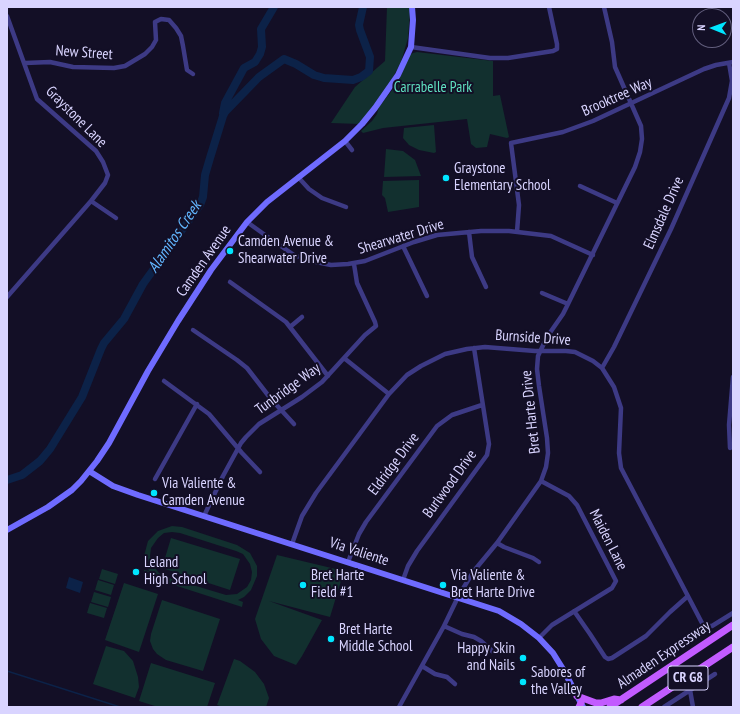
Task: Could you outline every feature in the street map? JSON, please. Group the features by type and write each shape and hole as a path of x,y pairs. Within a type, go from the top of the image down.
{"main road":[{"name":"Almaden Expressway","path":"610,707 733,625"},
{"name":"Almaden Expressway","path":"642,707 733,648"},
{"path":"577,696 596,703 614,699 621,700"}],"street":[{"name":"Camden Avenue","path":"7,530 77,486 109,443 148,371 211,270 248,222 266,202 344,141 362,124 387,92 398,75 410,47 413,20 412,7"},
{"path":"410,47 490,58 508,58 553,51 557,49 557,44 549,7"},
{"name":"Bret Harte Drive","path":"399,707 473,572 497,543 541,481 546,467 548,453 537,369 540,351 547,337 563,314 593,255 635,167 640,152 642,139 641,126 615,67 612,42 604,7"},
{"name":"Graystone Lane","path":"7,16 37,99 96,151 104,162 108,175 105,183 91,201 7,297"},
{"name":"New Street","path":"25,63 50,62 73,67 114,68 125,66 145,54 152,47 156,40 155,22 161,19 169,20 181,36 187,70 193,74"},
{"name":"Brooktree Way","path":"518,232 519,205 511,143 563,132 593,121 704,69 731,62"},
{"name":"Elmsdale Drive","path":"602,368 614,347 671,229 729,98 732,81 731,62"},
{"path":"344,141 352,150"},
{"path":"298,177 309,189 322,198 346,207"},
{"path":"580,186 617,203"},
{"path":"91,201 116,218"},
{"name":"Shearwater Drive","path":"248,222 286,250 300,257 331,265 354,264 371,260 403,246 437,235 493,231 551,236 593,255"},
{"path":"469,232 472,257 486,287"},
{"path":"403,246 427,296"},
{"name":"Tunbridge Way","path":"204,516 223,476 244,440 259,424 313,389 328,376 376,326 357,284 354,264"},
{"path":"230,282 286,322 328,376"},
{"path":"542,293 568,304"},
{"path":"290,328 302,317"},
{"path":"193,330 247,368 271,399 294,424"},
{"name":"Burnside Drive","path":"292,544 302,516 316,493 388,394 408,375 421,366 445,354 474,348 485,347 540,351 566,350 575,352 594,361 602,368 614,387 620,408 619,453 622,468 702,624 709,627 733,613"},
{"name":"Burlwood Drive","path":"403,580 408,566 417,551 487,455 489,444 474,348"},
{"path":"344,358 388,394"},
{"path":"730,448 729,425 733,377"},
{"path":"164,381 209,414 260,472"},
{"path":"155,479 197,404"},
{"name":"Eldridge Drive","path":"348,562 359,534 366,522 437,426 452,415 482,405"},
{"name":"Via Valiente","path":"89,471 100,479 124,490 499,611 521,624 539,638 553,653 581,706"},
{"name":"Maiden Lane","path":"539,638 552,625 612,588 616,583 615,578 577,505 568,496 541,481"},
{"path":"497,543 539,562"},
{"path":"574,612 605,657 608,659 612,658 646,636 688,596"},
{"path":"444,626 462,634 474,637 481,641 492,652"},
{"path":"422,666 435,674 447,677 455,684"},
{"path":"664,707 715,674"},
{"path":"690,690 693,707"}],"green space":[{"path":"387,7 409,7 408,38 401,62 385,92 360,124 331,123 355,87 385,61"},
{"name":"Carrabelle Park","path":"417,52 493,61 493,96 500,95 509,137 507,138 490,134 487,147 476,148 471,144 467,119 383,128 363,133 361,131 372,121 377,114 379,107 397,84 410,55"},
{"path":"434,125 436,152 434,153 419,150 409,145 403,138 404,128"},
{"path":"386,149 403,151 415,160 421,176 384,177"},
{"path":"419,180 419,207 388,212 385,198 382,195 383,181"},
{"path":"172,526 182,527 237,545 250,553 257,566 257,576 251,590 244,597 238,600 243,602 242,607 143,575 144,570 149,571 144,556 148,541 158,531","holes":["164,533 180,533 243,554 250,564 252,572 251,580 247,587 237,594 226,595 166,577 159,573 152,564 150,556 151,548 158,538"]},
{"path":"171,538 240,559 230,590 162,568"},
{"path":"277,555 344,571 330,617 269,601 322,620 296,665 274,656 261,639 255,619"},
{"path":"102,569 118,574 115,584 99,579"},
{"path":"98,580 114,585 111,595 95,590"},
{"path":"124,583 158,594 139,652 105,640"},
{"path":"94,592 111,597 108,607 91,602"},
{"path":"162,600 220,619 203,671 166,660 157,654 153,649 150,641 151,634"},
{"path":"90,603 107,608 104,618 87,613"},
{"path":"106,646 124,651 133,661 138,677 139,687 135,698 93,684"},
{"path":"234,659 240,661 255,672 264,684 269,698 266,707 223,707 217,705"},
{"path":"151,663 215,683 207,707 158,707 139,701"}],"water":[{"path":"69,577 83,582 80,593 66,588"}],"waterway":[{"path":"223,113 225,103 244,68 255,62 260,54 262,47 261,29 274,7"},
{"name":"Alamitos Creek","path":"7,480 22,475 40,461 50,449 82,397 104,343 124,319 143,284 200,205 203,197 205,175 225,112 259,77 284,59 296,64 314,75 324,78 353,80 361,77 369,71 370,57 359,25 363,7"},
{"path":"7,671 120,707"}],"place":[{"name":"Graystone Elementary School","path":"446,178"},
{"name":"Camden Avenue & Shearwater Drive","path":"230,251"},
{"name":"Via Valiente & Camden Avenue","path":"154,493"},
{"name":"Leland High School","path":"136,572"},
{"name":"Bret Harte Field #1","path":"303,585"},
{"name":"Via Valiente & Bret Harte Drive","path":"443,585"},
{"name":"Bret Harte Middle School","path":"331,639"},
{"name":"Happy Skin and Nails","path":"523,658"},
{"name":"Sabores of the Valley","path":"523,682"}]}
